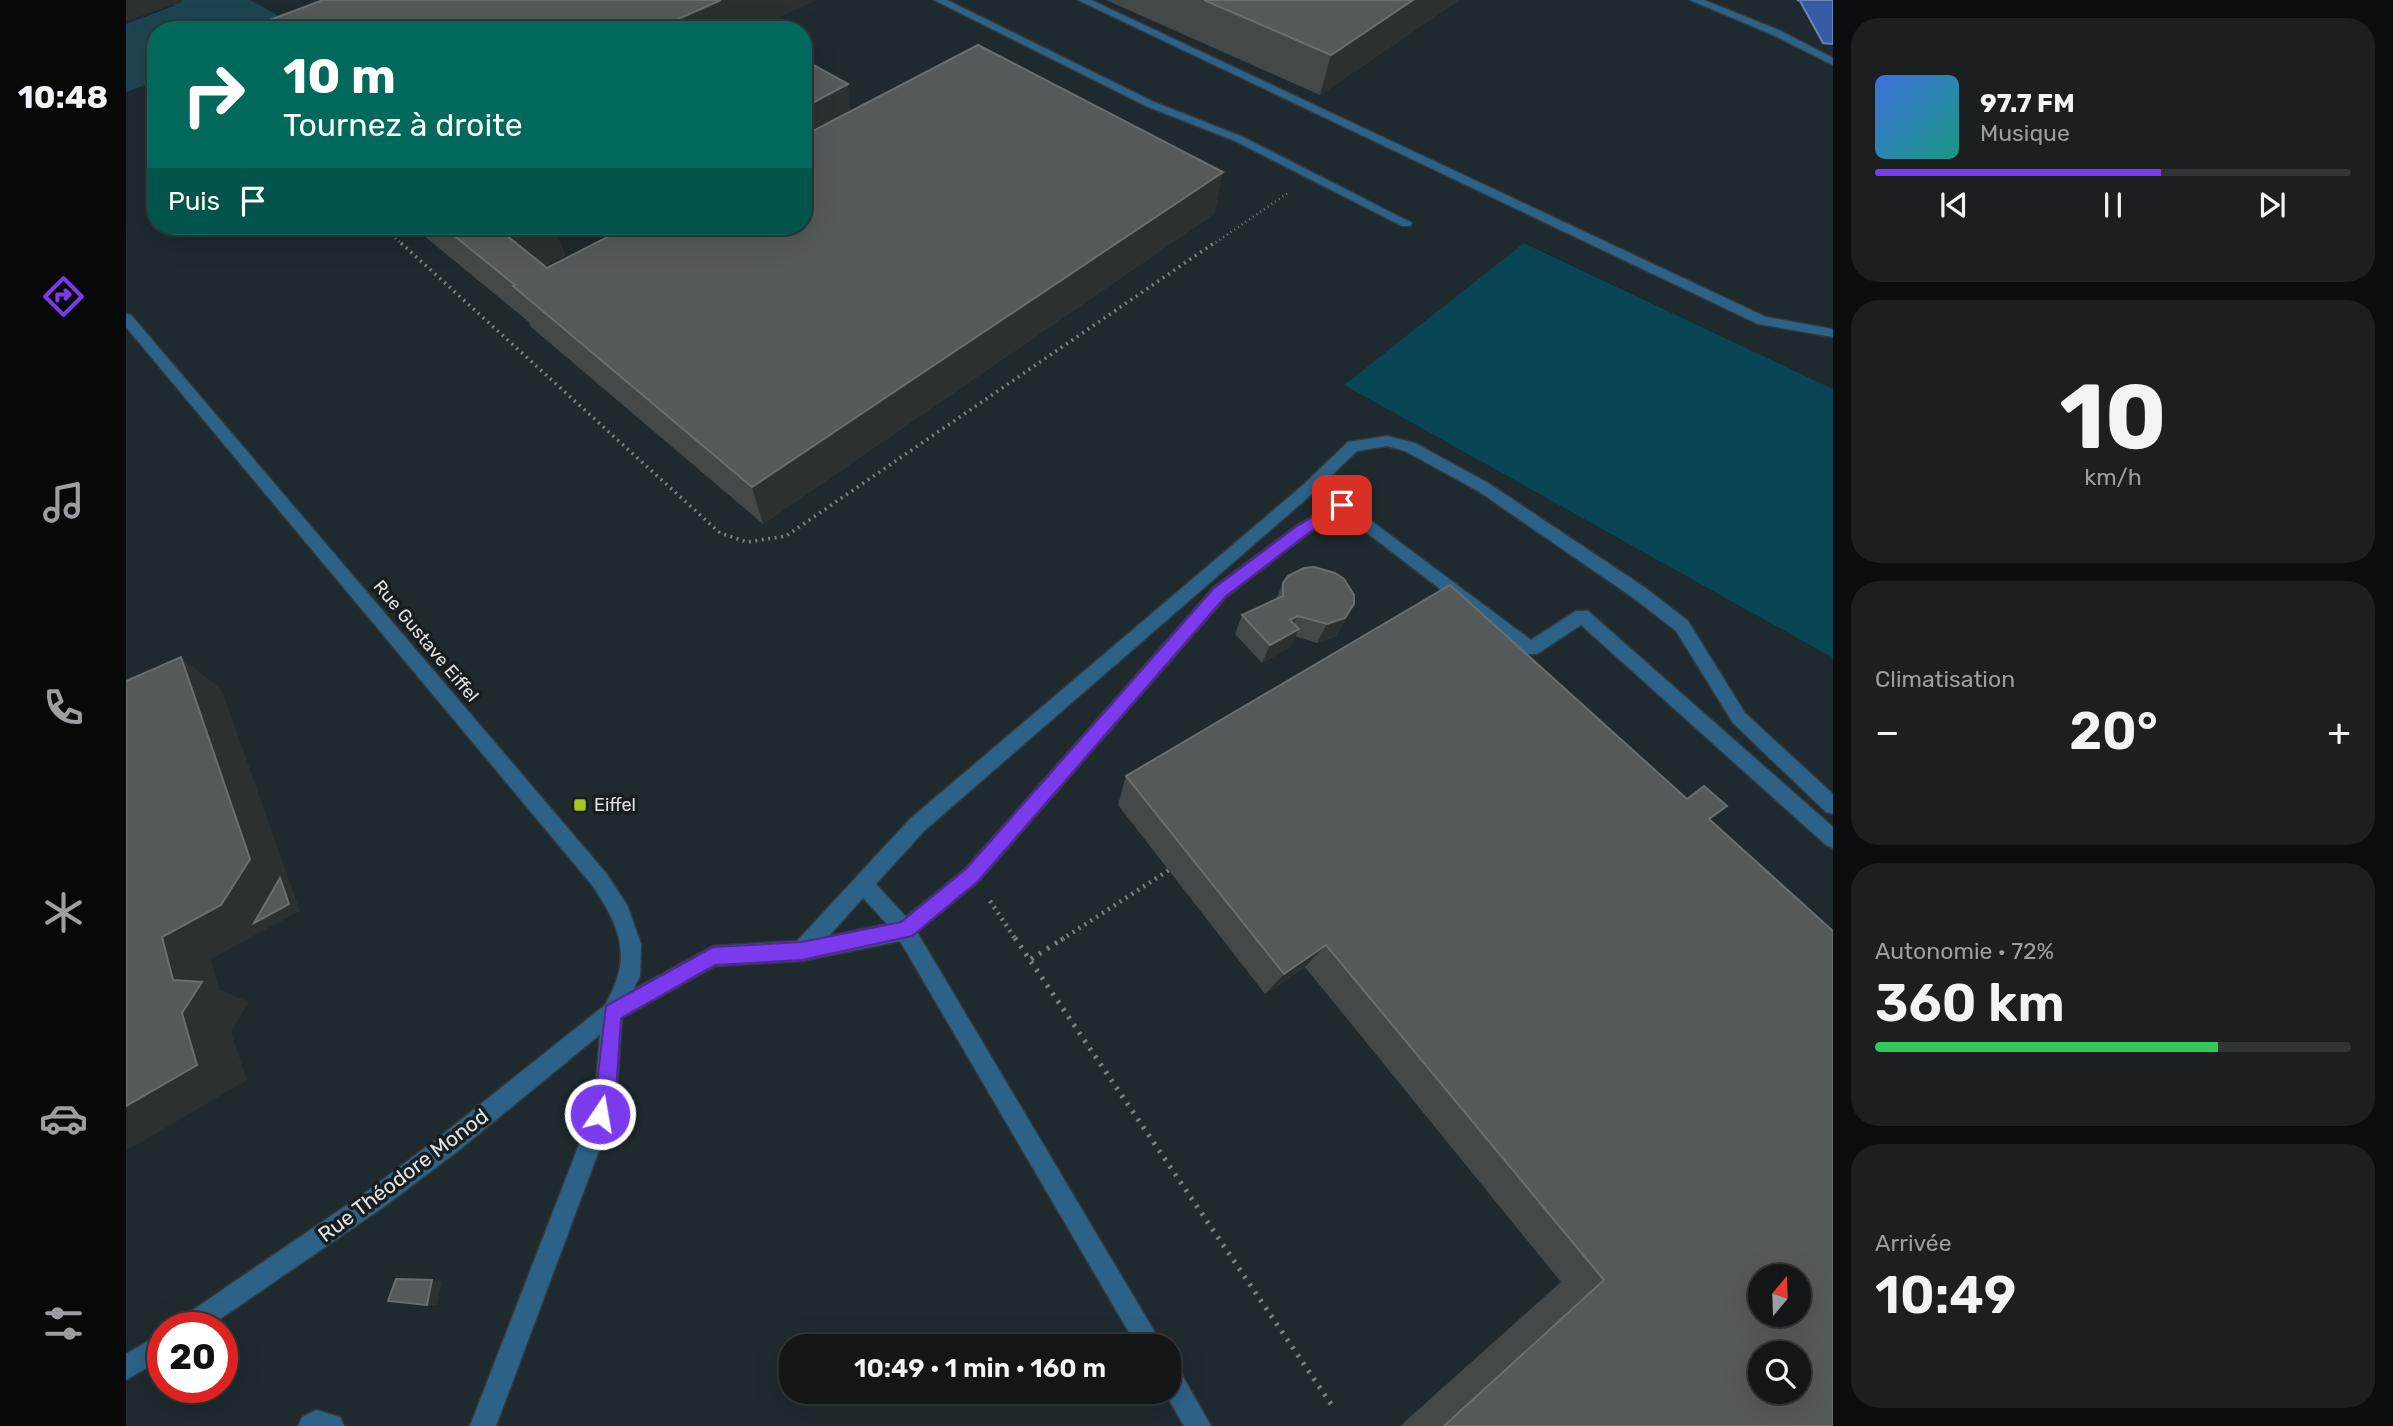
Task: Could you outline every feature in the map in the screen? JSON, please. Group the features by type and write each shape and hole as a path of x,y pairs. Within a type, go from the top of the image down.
{"street":[{"path":"939,0 1150,104 1239,139 1406,223"},
{"path":"1083,0 1763,321 1833,332"},
{"path":"1695,0 1777,33 1833,62"},
{"name":"Rue Gustave Eiffel","path":"126,318 556,827 617,904 628,926 633,950 632,972 624,995 612,1012"},
{"path":"802,951 917,825 1297,499 1353,446 1387,441 1410,447 1483,487 1642,594 1682,626 1739,718 1833,806"},
{"path":"483,1426 593,1137 606,1092 612,1012 713,956 802,951 905,930 972,875 1220,592 1302,530 1342,505 1531,649 1582,616 1833,839"},
{"path":"863,883 905,930 1144,1334"},
{"name":"Rue Théodore Monod","path":"210,1312 377,1198 450,1143 612,1012"},
{"path":"126,1368 147,1354"},
{"path":"1181,1397 1198,1426"},
{"path":"311,1426 316,1422 331,1426"}],"path":[{"path":"392,235 720,533 747,542 786,536 1313,176"},
{"path":"1031,959 1168,870"},
{"path":"972,875 1333,1407"}],"shaded area":[{"path":"126,0 1833,0 1833,389 1525,243 1344,385 1833,658 1833,1426 126,1426"},
{"path":"172,0 250,0 288,21 147,21 147,84 126,92 126,24 174,6"},
{"path":"1524,243 1833,389 1833,658 1344,385"}],"water":[{"path":"1797,0 1833,0 1833,44 1823,43"}],"building":[{"path":"323,0 721,0 673,21 267,21"},
{"path":"1204,0 1413,0 1331,55"},
{"path":"978,45 1223,172 752,487 453,235 506,235 547,268 611,235 812,235 812,131"},
{"path":"812,64 848,84 812,103"},
{"path":"1314,567 1335,573 1344,579 1354,595 1354,604 1345,618 1327,624 1298,616 1290,620 1299,629 1270,645 1242,615 1283,596 1283,583 1288,576 1304,568"},
{"path":"1450,585 1687,799 1704,786 1727,806 1709,819 1833,931 1833,1426 1444,1426 1604,1280 1326,945 1284,974 1126,776"},
{"path":"181,657 250,859 221,905 162,937 173,980 202,982 182,1013 197,1065 126,1106 126,681"},
{"path":"280,878 289,904 254,923"},
{"path":"396,1279 432,1280 427,1305 388,1301"}],"place":[{"name":"Eiffel","path":"580,805"}],"route":[{"path":"600,1114 606,1092 612,1012 713,956 802,951 905,930 972,875 1220,592 1302,530 1342,505"}]}
